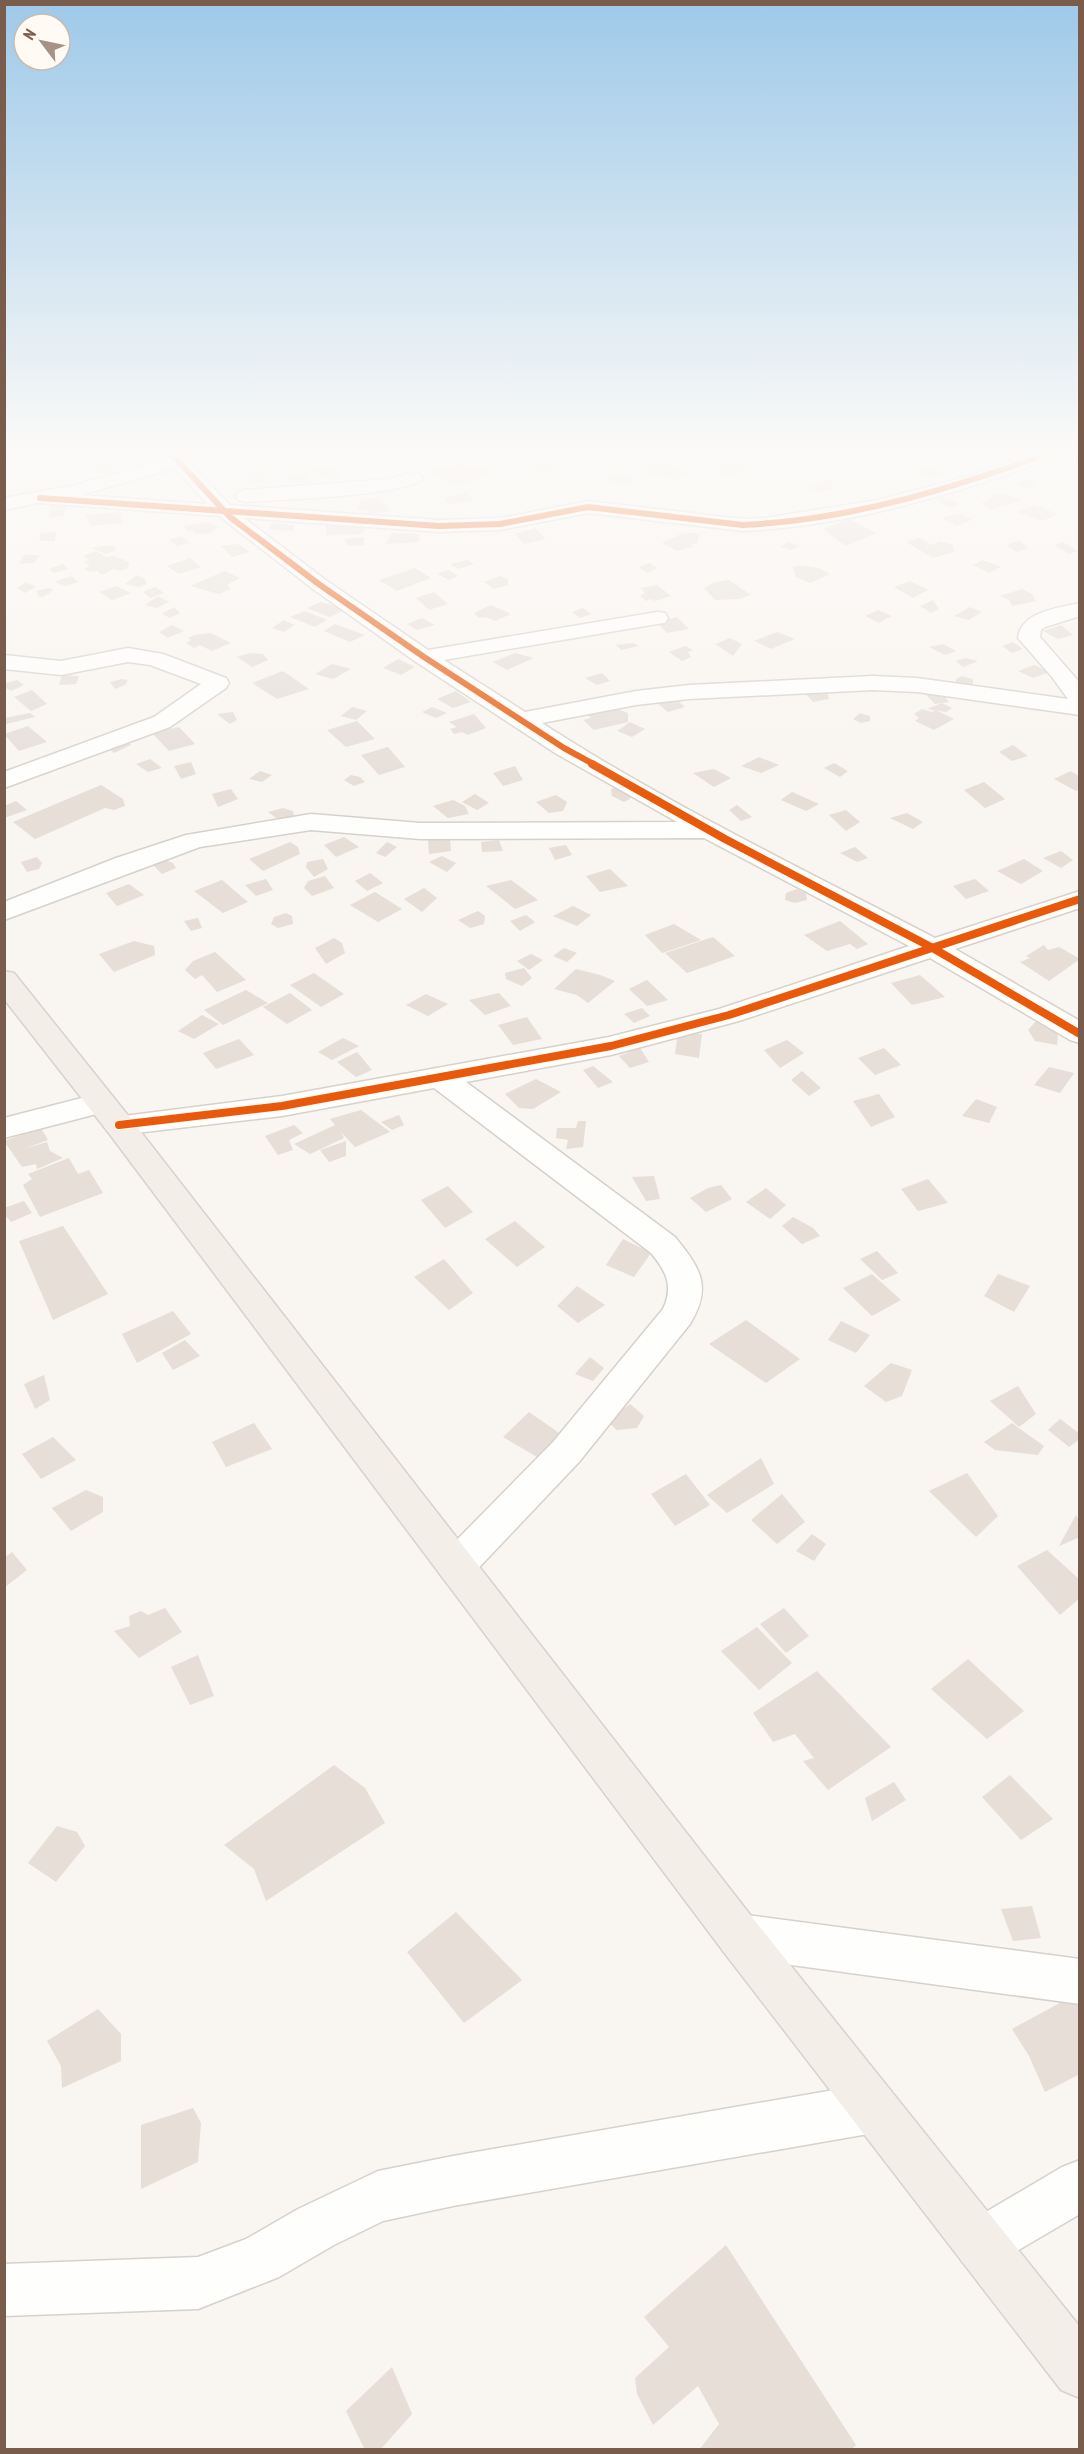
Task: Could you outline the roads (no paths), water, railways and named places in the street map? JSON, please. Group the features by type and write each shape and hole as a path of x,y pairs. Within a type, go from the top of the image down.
{"main road":[{"path":"4,979 110,1114 739,1936 1080,2371"}],"street":[{"path":"294,564 424,657 564,748 709,830 931,947 1080,1034"},
{"path":"1080,609 1037,622 1030,628 1029,638 1060,672 1080,700"},
{"path":"424,657 657,618"},
{"path":"4,662 61,668 128,655 155,659 218,682 162,722 4,781"},
{"path":"521,720 636,698 689,692 873,683 917,685 1080,708"},
{"path":"4,912 125,864 195,840 311,822 420,831 709,830"},
{"path":"4,1128 110,1114 282,1106 611,1046 729,1016 1080,899"},
{"path":"441,1078 663,1245 684,1270 687,1298 678,1315 566,1452 456,1566"},
{"path":"739,1936 1080,1982"},
{"path":"4,2290 198,2283 261,2259 316,2227 378,2198 453,2181 874,2108"},
{"path":"980,2244 1080,2185"}]}
